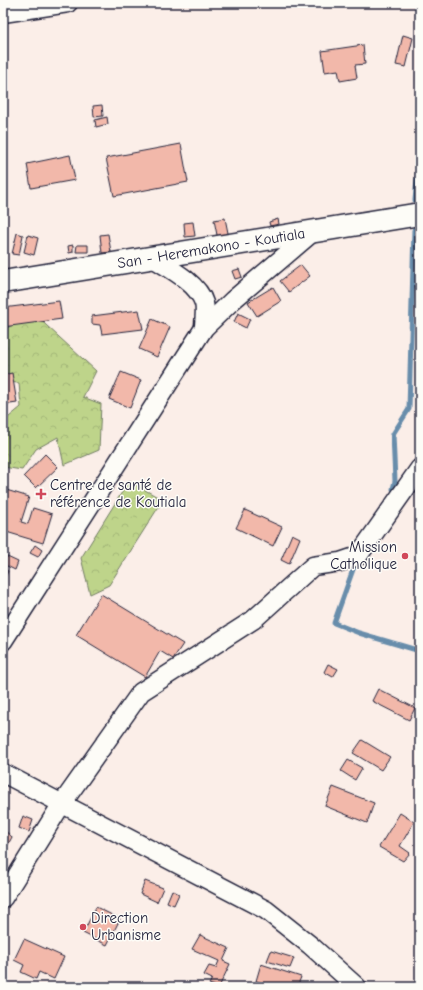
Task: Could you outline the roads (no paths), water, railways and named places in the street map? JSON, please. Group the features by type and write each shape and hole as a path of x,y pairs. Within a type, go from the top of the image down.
{"main road":[{"name":"San - Heremakono - Koutiala","path":"3,282 420,214"}],"street":[{"path":"3,12 68,3"},
{"path":"3,641 204,328 233,300 314,231"},
{"path":"153,258 184,276 196,291 204,303 204,328"},
{"path":"3,898 61,805 141,692 253,620 313,566 340,562 358,556 420,468"},
{"path":"3,773 61,805 266,910 310,945 357,987"}],"waterway":[{"path":"415,200 420,151"},
{"path":"393,489 395,481 393,434 409,409 414,230"},
{"path":"356,561 334,623 359,633 420,651"}],"place":[{"name":"Centre de santé de référence de Koutiala","path":"41,494"},
{"name":"Mission Catholique","path":"405,556"},
{"name":"Direction Urbanisme","path":"83,927"}]}
